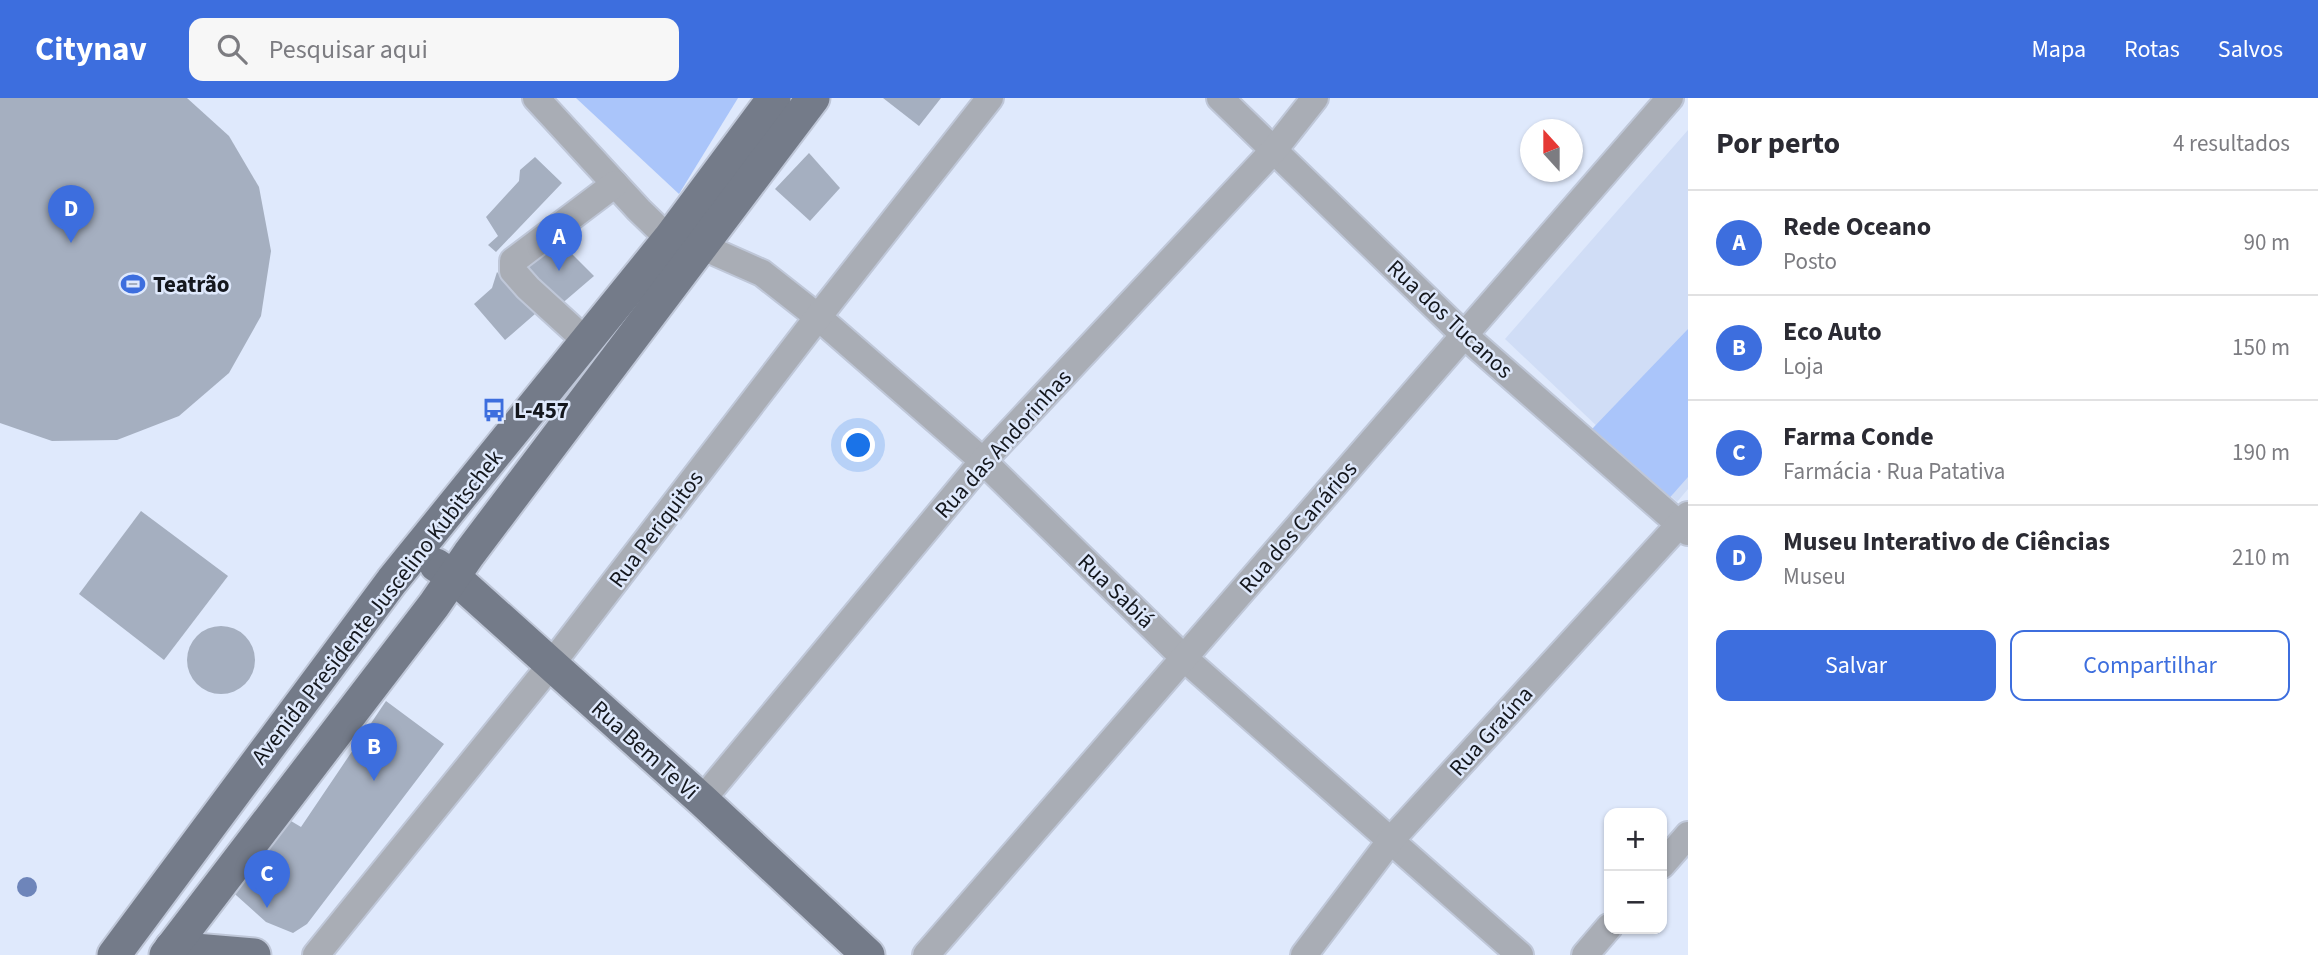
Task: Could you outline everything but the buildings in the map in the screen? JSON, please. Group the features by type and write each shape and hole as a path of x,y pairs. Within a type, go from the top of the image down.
{"main road":[{"name":"Avenida Presidente Juscelino Kubitschek","path":"114,955 416,551 669,239 774,98"},
{"name":"Avenida Presidente Juscelino Kubitschek","path":"168,952 454,577 813,98"},
{"name":"Rua Bem Te Vi","path":"416,551 454,577 702,800 868,955"},
{"path":"168,952 254,955"}],"street":[{"path":"536,98 669,239"},
{"name":"Rua Periquitos","path":"316,955 550,666 990,98"},
{"name":"Rua dos Tucanos","path":"1220,98 1464,335 1685,524"},
{"name":"Rua das Andorinhas","path":"702,800 983,461 1274,150 1315,98"},
{"name":"Rua dos Canários","path":"926,955 1670,98"},
{"path":"586,341 528,289 513,271 513,261 615,184"},
{"name":"Rua Sabiá","path":"669,239 701,246 762,273 818,317 983,461 1184,658 1520,955"},
{"name":"Rua Graúna","path":"1304,955 1391,840 1685,524"},
{"path":"1667,859 1688,835"},
{"path":"1585,955 1604,933"}],"shaded area":[{"path":"576,98 738,98 679,194"},
{"path":"1688,130 1688,489 1677,502 1505,339"},
{"path":"1688,329 1688,477 1665,503 1592,429"}],"place":[{"name":"Museu Interativo de Ciências","path":"71,243"},
{"name":"Rede Oceano","path":"559,271"},
{"name":"Teatrão","path":"133,284"},
{"name":"L-457","path":"494,410"},
{"name":"Eco Auto","path":"374,781"},
{"name":"Farma Conde","path":"267,908"}]}
